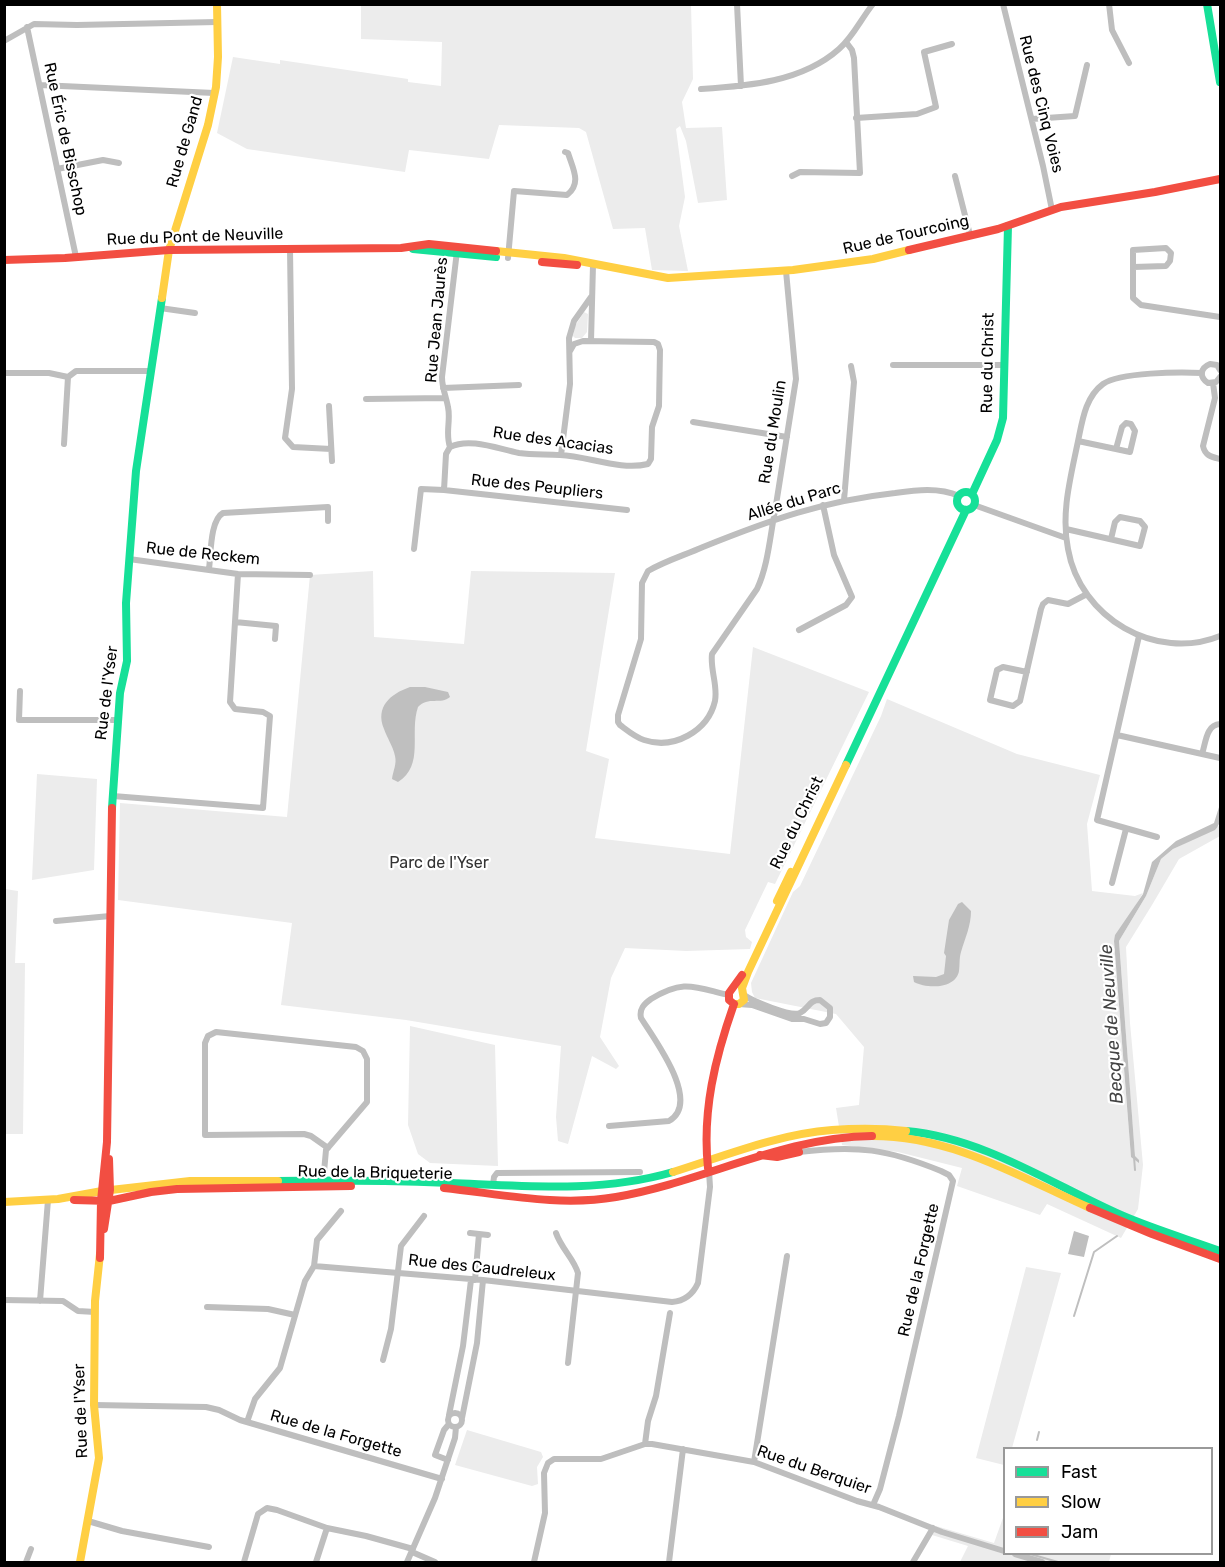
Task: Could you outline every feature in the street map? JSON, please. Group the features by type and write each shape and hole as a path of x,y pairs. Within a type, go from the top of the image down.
{"street":[{"name":"Rue de Gand","path":"169,250 208,124 218,65 217,4"},
{"path":"737,4 741,86"},
{"path":"701,89 765,82 810,67 828,57 846,42 873,4"},
{"name":"Rue des Cinq Voies","path":"1003,4 1052,210"},
{"path":"1109,4 1112,30 1129,63"},
{"path":"1207,4 1221,82"},
{"path":"4,41 34,24 217,22"},
{"name":"Rue Éric de Bisschop","path":"27,27 76,257"},
{"path":"792,176 800,172 860,172 854,58 846,42"},
{"path":"856,118 917,114 936,107 924,52 952,44"},
{"path":"1032,119 1075,116 1087,65"},
{"path":"40,85 214,93"},
{"path":"508,256 514,191 567,195 575,187 576,178 566,152"},
{"path":"57,170 99,160 119,163"},
{"path":"955,176 970,235"},
{"name":"Rue de Tourcoing","path":"386,248 457,251 561,264 593,265 657,277 677,278 786,271 859,262 1008,226 1052,210 1221,179"},
{"name":"Rue du Christ","path":"972,494 998,440 1002,425 1008,226"},
{"name":"Rue du Pont de Neuville","path":"4,260 169,250 386,248"},
{"path":"1133,267 1166,266 1170,261 1171,253 1166,248 1132,250 1133,298 1138,304 1221,317"},
{"path":"290,249 292,389 285,438 293,447 331,449"},
{"name":"Rue de l'Yser","path":"80,1563 99,1458 94,1405 95,1312 106,1191 113,796 118,720 120,693 128,661 126,603 136,471 169,250"},
{"name":"Rue Jean Jaurès","path":"444,490 446,454 450,447 447,436 449,411 442,377 457,251"},
{"path":"570,351 578,342 591,341 593,265"},
{"name":"Rue du Moulin","path":"620,725 644,740 661,742 684,738 702,723 716,695 711,663 712,654 757,590 773,519 796,379 786,271"},
{"path":"561,454 570,384 569,338 573,324 591,297"},
{"path":"160,308 195,313"},
{"name":"Rue des Acacias","path":"450,447 458,444 474,444 525,454 561,454 598,462 648,464 651,459 652,427 659,406 660,350 658,344 654,342 591,341"},
{"path":"1213,383 1204,380 1202,373 1207,364 1219,367 1221,358"},
{"path":"893,365 1005,365"},
{"path":"844,500 854,378 851,366"},
{"path":"4,372 49,373 68,377 76,371 151,371"},
{"path":"1202,373 1127,376 1108,381 1099,388 1089,401 1078,441 1068,490 1066,538 1075,573 1087,594 1113,620 1139,636 1163,643 1203,643 1221,636"},
{"path":"64,444 68,377"},
{"path":"1213,383 1221,377"},
{"path":"1213,383 1215,398 1204,442 1204,451 1210,456 1221,459"},
{"path":"443,388 519,385"},
{"path":"366,399 445,399"},
{"path":"329,406 332,460"},
{"path":"693,422 788,437"},
{"path":"1078,441 1130,452 1135,431 1131,424 1126,423 1122,427 1116,449"},
{"path":"414,549 421,489 444,490"},
{"name":"Rue des Peupliers","path":"444,490 627,510"},
{"name":"Allée du Parc","path":"620,725 618,715 642,634 642,583 645,574 656,567 773,519 822,504 919,490 942,491 958,496"},
{"path":"975,505 972,494 966,492 958,496 958,504 966,510 975,505 1066,538"},
{"path":"799,630 846,605 852,597 834,555 822,504"},
{"path":"209,569 214,524 217,516 223,513 328,507 328,521"},
{"name":"Rue du Christ","path":"743,993 743,982 966,510"},
{"path":"1066,529 1140,546 1145,527 1140,521 1120,517 1115,522 1111,539"},
{"name":"Rue de Reckem","path":"129,560 238,574 310,575"},
{"path":"113,796 263,808 270,718 266,712 237,710 230,705 238,574"},
{"path":"1027,672 1000,668 995,673 990,700 1016,706 1020,700 1027,672 1043,604 1048,600 1068,604 1087,594"},
{"path":"235,622 276,626 274,639"},
{"path":"1139,636 1097,820 1157,837"},
{"name":"Rue du Christ","path":"731,992 740,981 877,690 890,670"},
{"path":"20,691 18,720 118,720"},
{"path":"1202,754 1210,728 1221,724"},
{"path":"1117,735 1221,758"},
{"path":"1112,883 1126,829"},
{"path":"56,921 110,916"},
{"path":"609,1126 669,1121 680,1109 678,1079 641,1018 644,1004 667,990 680,986 731,992 738,989 754,1001 793,1014 801,1012 810,1002 820,1000 830,1008 831,1017 826,1023 820,1024 792,1018 749,1004 736,1004 729,1000 731,992"},
{"path":"708,1167 706,1128 709,1094 720,1046 736,1004 744,1000 743,993"},
{"path":"323,1184 324,1157 328,1148 367,1102 367,1059 363,1051 356,1047 216,1032 208,1036 205,1043 205,1135 304,1134 328,1148"},
{"path":"708,1167 762,1144 831,1130 893,1129 930,1134 961,1141 996,1154 1121,1218 1221,1251"},
{"path":"816,1150 815,1136 831,1130"},
{"path":"805,1134 814,1140"},
{"path":"708,1167 782,1147 848,1135 916,1139 958,1148 997,1163 1221,1259"},
{"name":"Rue de la Forgette","path":"799,1152 852,1148 877,1150 927,1165 949,1176 952,1181 899,1416 873,1505"},
{"path":"757,1155 777,1157 799,1152"},
{"name":"Rue de la Briqueterie","path":"58,1199 105,1201 177,1189 323,1184 564,1187 602,1185 708,1167"},
{"name":"Rue de la Briqueterie","path":"58,1199 184,1182 399,1185 467,1190 558,1201 600,1200 640,1192 708,1167"},
{"name":"Rue des Caudreleux","path":"314,1266 476,1280 672,1302 684,1299 692,1294 699,1279 710,1187 708,1167"},
{"path":"493,1185 497,1173 640,1172"},
{"path":"467,1190 488,1188 493,1185"},
{"path":"493,1185 504,1195"},
{"path":"4,1202 58,1199"},
{"path":"40,1301 48,1200"},
{"path":"247,1422 255,1399 278,1372 305,1281 314,1266 317,1240 341,1210"},
{"path":"383,1360 391,1329 402,1243 424,1216"},
{"path":"470,1233 488,1234"},
{"path":"556,1233 560,1245 578,1270 568,1363"},
{"path":"448,1460 435,1455 444,1430 460,1424 477,1343 476,1280 479,1234"},
{"path":"754,1462 787,1256"},
{"path":"407,1563 442,1479 455,1438 448,1419 476,1280"},
{"path":"4,1300 63,1301 78,1311 95,1312"},
{"path":"207,1307 268,1309 295,1315"},
{"path":"645,1444 648,1421 656,1396 670,1313"},
{"name":"Rue de la Forgette","path":"94,1405 206,1407 247,1422 442,1479"},
{"path":"449,1415 457,1413 462,1418"},
{"name":"Rue du Berquier","path":"534,1563 545,1513 544,1473 548,1462 554,1459 601,1459 645,1444 657,1444 754,1462 933,1528 1003,1550"},
{"path":"669,1563 683,1449"},
{"path":"244,1563 256,1519 264,1509 278,1510 327,1528 366,1536 412,1551 435,1563"},
{"path":"88,1521 122,1531 209,1548"},
{"path":"316,1563 327,1528"},
{"path":"913,1563 933,1528"},
{"path":"26,1563 31,1549"},
{"path":"1018,1555 1042,1563"}],"green space":[{"path":"361,5 691,5 693,79 682,102 686,128 722,127 727,200 698,203 686,141 680,126 676,129 685,197 679,226 688,271 652,270 645,228 613,229 586,132 579,128 499,125 489,159 409,150 405,172 247,149 217,133 233,57 280,64 280,60 441,86 442,42 361,39"},
{"path":"584,312 588,314 587,332 582,338 575,338 573,336 575,326"},
{"name":"Parc de l'Yser","path":"373,571 374,637 464,644 471,571 615,573 586,751 609,759 595,838 730,854 753,647 869,692 775,884 768,882 745,930 746,937 752,942 750,949 686,951 625,948 611,978 600,1037 619,1066 616,1069 592,1056 568,1144 558,1141 556,1117 561,1046 406,1020 281,1005 292,923 118,900 120,803 287,817 310,575"},
{"path":"887,699 1017,754 1100,775 1087,824 1092,891 1135,896 1143,893 1114,941 1131,1157 1135,1157 1119,941 1146,896 1161,859 1173,849 1219,826 1220,819 1220,836 1179,859 1126,947 1130,1023 1143,1165 1138,1209 1121,1238 1047,1204 1040,1215 957,1186 962,1168 898,1152 842,1145 836,1108 859,1105 864,1047 836,1014 755,998 752,992 751,983 793,892 800,886"},
{"path":"37,774 97,779 94,870 32,880"},
{"path":"5,889 18,891 15,963 25,963 23,1134 5,1134"},
{"path":"410,1026 495,1045 498,1166 430,1163 418,1154 408,1125"},
{"path":"1026,1267 1061,1273 1012,1447 1003,1447 1003,1465 976,1458"},
{"path":"467,1430 541,1452 543,1457 537,1467 538,1484 532,1486 455,1465"},
{"path":"1003,1518 1003,1555 1111,1555 1109,1562 960,1562 968,1546 932,1535 936,1526 994,1543"}],"shaded area":[{"path":"410,687 425,687 448,692 450,697 426,702 418,707 414,758 406,775 398,782 392,779 395,759 381,714 386,702 396,693"},
{"path":"1220,804 1220,821 1215,830 1173,849 1161,859 1146,896 1119,941 1135,1156 1139,1163 1131,1157 1115,935 1143,894 1152,862 1176,841 1214,823"},
{"path":"962,902 971,911 971,916 960,955 957,977 940,986 926,986 914,982 913,976 936,977 944,974 946,956 944,953 949,920 958,904"},
{"path":"1074,1231 1089,1236 1084,1257 1068,1254"}],"waterway":[{"name":"Becque de Neuville","path":"1134,1157 1135,1170"},
{"name":"Becque de Neuville","path":"1074,1316 1094,1252 1117,1236"},
{"name":"Becque de Neuville","path":"1037,1440 1039,1432"},
{"name":"Becque de Neuville","path":"1034,1555 1058,1562"}],"traffic: fast":[{"path":"1207,4 1220,82"},
{"path":"972,494 997,440 1003,418 1008,226"},
{"path":"413,249 496,257"},
{"path":"112,808 120,693 127,661 126,603 136,471 162,298"},
{"path":"966,492 972,495 975,501 972,507 966,510 960,507 957,501 960,495 966,492"},
{"path":"846,765 966,510"},
{"path":"906,1131 935,1135 990,1152 1121,1215 1220,1251"},
{"path":"278,1181 591,1186 646,1179 673,1172"}],"traffic: slow":[{"path":"162,298 169,250 208,125 216,87 217,4"},
{"path":"496,251 564,258 668,278 793,270 873,259 909,250"},
{"path":"734,1004 739,1004 744,1000 742,988 748,972 846,765"},
{"path":"777,901 791,872"},
{"path":"673,1172 751,1146 812,1132 860,1129 906,1131"},
{"path":"872,1136 902,1138 958,1151 985,1160 1090,1208"},
{"path":"4,1202 58,1199 102,1191 190,1181 278,1181"},
{"path":"80,1562 99,1458 94,1405 95,1301 100,1254"}],"traffic: jam":[{"path":"909,250 998,229 1061,207 1220,179"},
{"path":"4,260 169,250 401,248 429,244 496,251"},
{"path":"542,262 577,265"},
{"path":"100,1258 101,1201 107,1142 112,808"},
{"path":"734,1004 729,1000 729,993 742,975"},
{"path":"708,1168 707,1126 712,1085 721,1044 734,1004"},
{"path":"444,1188 552,1200 595,1200 649,1190 806,1144 839,1138 872,1136"},
{"path":"760,1155 777,1157 799,1152"},
{"path":"104,1229 110,1190 109,1159"},
{"path":"74,1200 109,1201 177,1189 351,1186"},
{"path":"1090,1208 1220,1259"}]}
